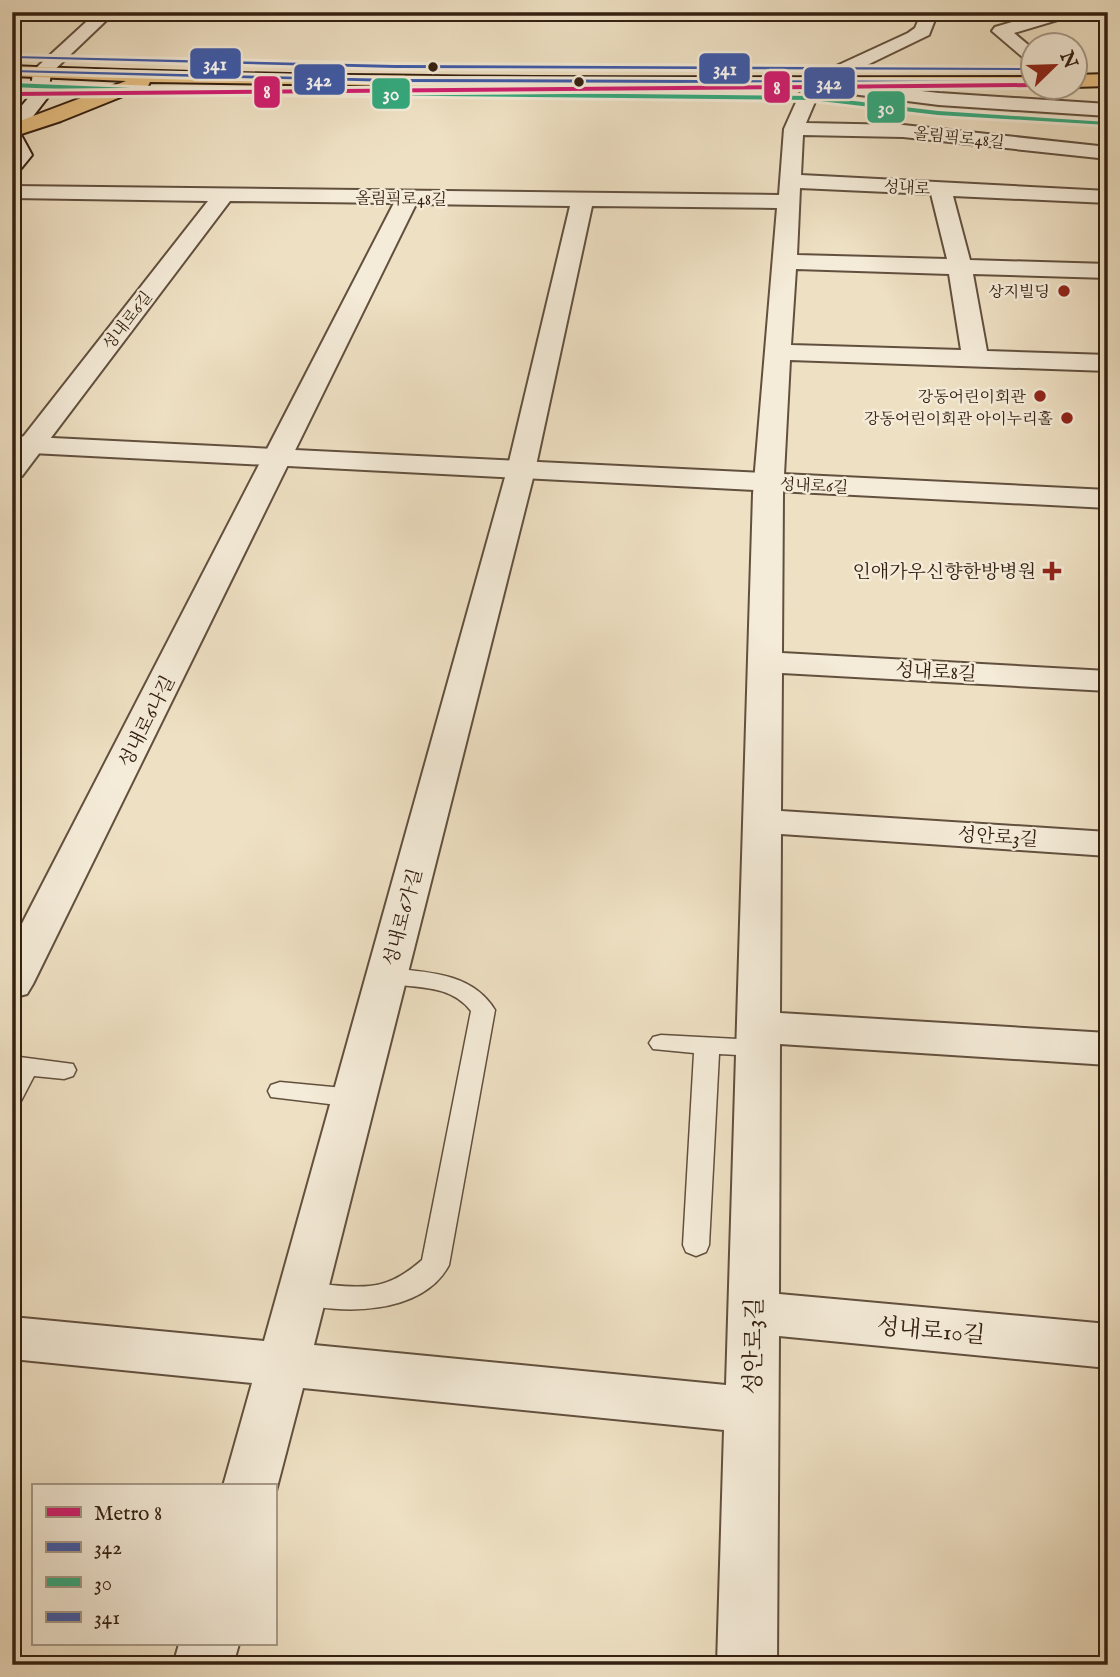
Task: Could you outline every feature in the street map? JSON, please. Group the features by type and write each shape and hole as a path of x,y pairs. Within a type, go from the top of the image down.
{"main road":[{"path":"12,71 155,77 813,84 1018,83"},
{"path":"12,132 155,77"},
{"path":"1088,81 1108,80"}],"street":[{"path":"12,86 42,72 107,12"},
{"path":"768,482 794,130 813,84 914,37 923,31 930,12"},
{"path":"1018,44 1001,31 1065,12"},
{"path":"12,167 22,155 12,132 39,97 42,72"},
{"path":"813,84 939,99 1108,110"},
{"name":"올림픽로48길","path":"794,130 903,131 1039,146"},
{"path":"1024,192 1039,146 1108,153"},
{"path":"940,188 960,267 975,358"},
{"name":"성내로","path":"790,192 940,188 1108,197"},
{"name":"올림픽로48길","path":"12,192 582,200 790,192"},
{"path":"1070,195 1108,218"},
{"name":"성내로6길","path":"21,444 223,196"},
{"path":"279,457 408,198"},
{"path":"521,470 582,200"},
{"path":"785,262 1108,271"},
{"path":"778,352 1108,363"},
{"path":"12,470 21,444"},
{"name":"성내로6길","path":"21,444 1108,499"},
{"name":"성내로6나길","path":"12,984 279,457"},
{"name":"성내로6가길","path":"252,1484 521,470"},
{"name":"성안로3길","path":"747,1665 768,482"},
{"name":"성내로8길","path":"765,662 1108,681"},
{"name":"성안로3길","path":"762,821 1108,844"},
{"path":"758,1038 1108,1049"},
{"name":"성내로10길","path":"754,1313 1108,1346"},
{"path":"12,1338 751,1410"},
{"path":"204,1665 209,1646"}],"lane":[{"path":"303,1293 368,1298 395,1295 416,1283 435,1265 483,1010 475,996 454,985 386,976"},
{"path":"661,1043 708,1045 758,1038"},
{"path":"696,1245 708,1045"},
{"path":"12,1095 19,1065 64,1070"},
{"path":"280,1090 354,1098"}],"metro line":[{"name":"8","path":"12,94 1018,85"}],"transit line":[{"name":"341","path":"13,57 395,67 1018,69"},
{"name":"342","path":"12,71 394,81 1018,83"},
{"name":"30","path":"12,85 155,91 812,98 938,113 1107,124"}],"place":[{"name":"상지빌딩","path":"1064,291"},
{"name":"강동어린이회관","path":"1040,396"},
{"name":"강동어린이회관 아이누리홀","path":"1067,418"},
{"name":"인애가우신향한방병원","path":"1052,571"}]}
